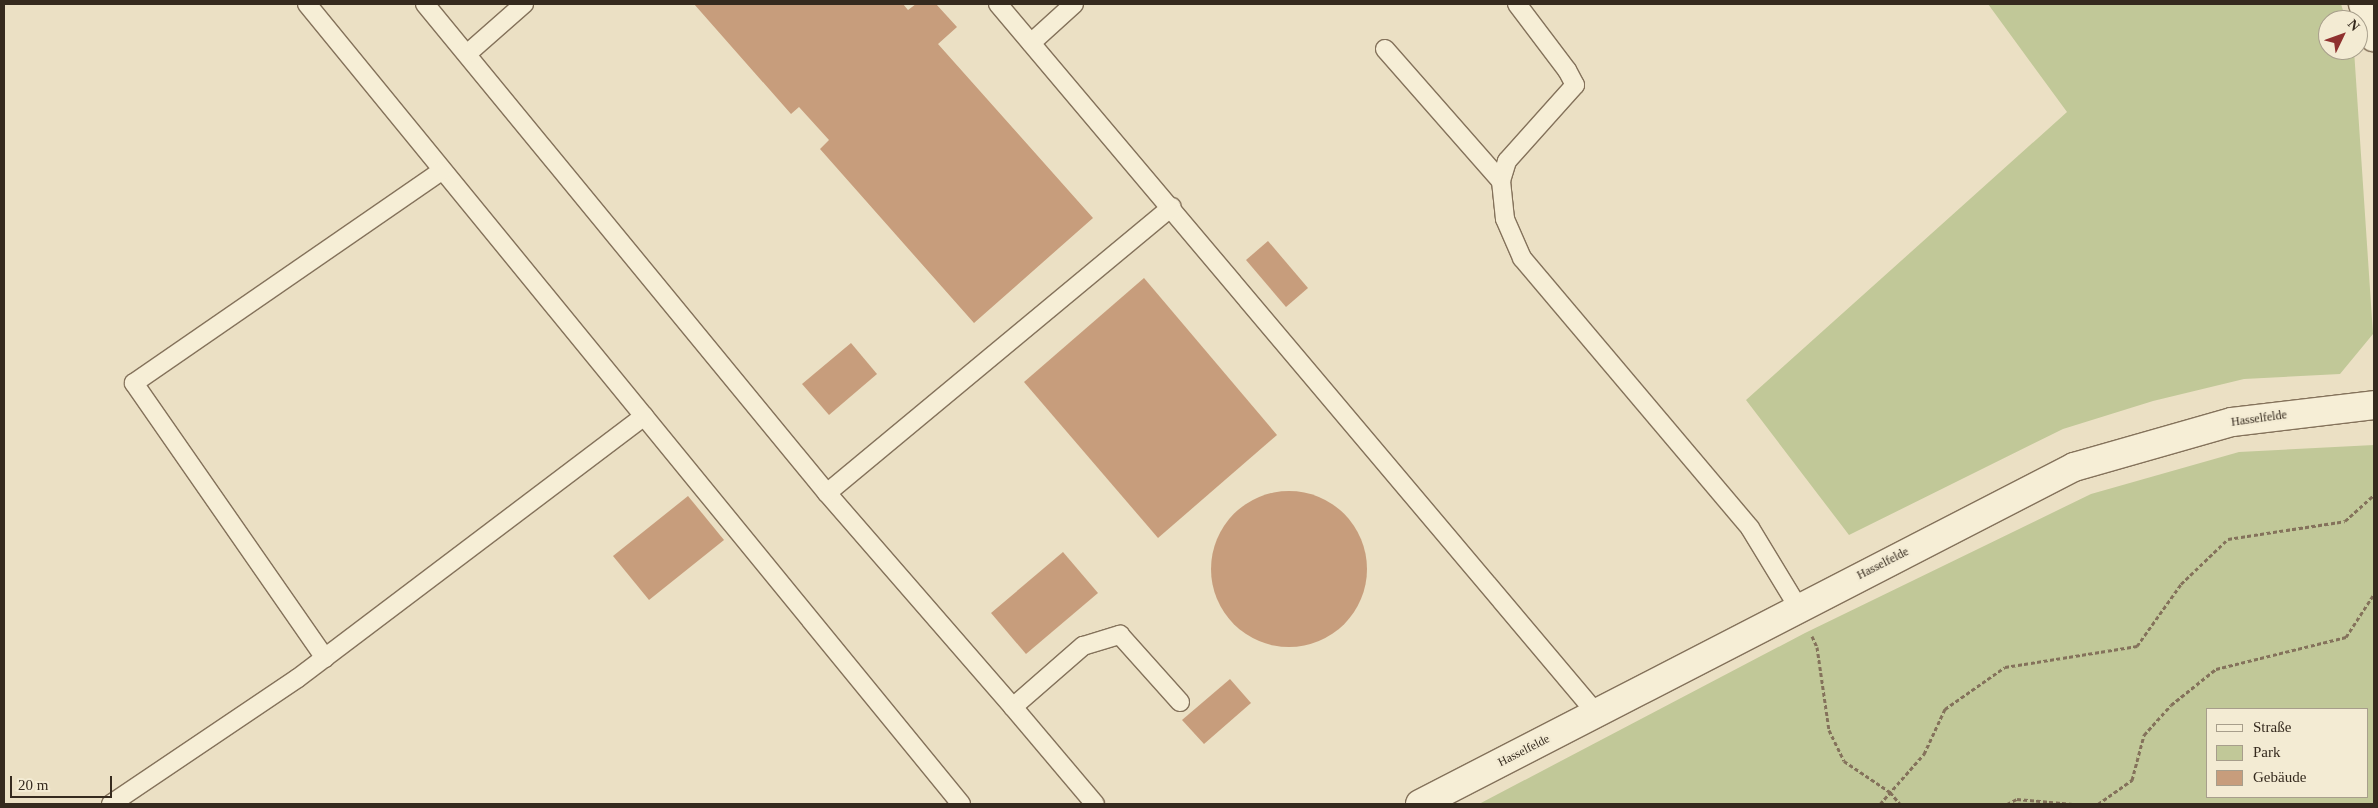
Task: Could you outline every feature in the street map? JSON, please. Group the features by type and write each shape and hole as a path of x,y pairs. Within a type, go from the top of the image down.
{"street":[{"path":"2363,4 2374,37"},
{"name":"Hasselfelde","path":"1420,804 1798,607 2074,467 2232,422 2374,405"}],"lane":[{"path":"307,4 441,171 961,804"},
{"path":"426,4 827,493 1095,804"},
{"path":"467,54 524,4"},
{"path":"998,4 1172,207 1596,713"},
{"path":"1031,43 1074,4"},
{"path":"1517,4 1567,70 1574,85 1507,161 1501,181 1505,219 1522,258 1750,528 1798,607"},
{"path":"1385,49 1501,181"},
{"path":"325,658 134,383 441,171"},
{"path":"827,493 1172,207"},
{"path":"111,804 325,658 644,416"},
{"path":"1013,707 1083,646 1120,635 1180,702"}],"path":[{"path":"1880,804 1924,754 1945,708 2005,667 2137,646 2181,584 2228,539 2346,521 2374,495"},
{"path":"2098,804 2132,780 2144,736 2172,704 2216,669 2346,637 2374,594"},
{"path":"1798,607 1818,647 1829,730 1844,761 1890,792 1900,804"},
{"path":"2007,804 2017,799 2074,804"}],"green space":[{"path":"1988,4 2341,4 2343,10 2318,10 2318,60 2355,60 2373,334 2340,374 2244,379 2153,401 2063,429 1849,535 1746,400 2067,112"},
{"path":"2374,445 2374,804 1479,804 1805,633 2091,494 2239,452"}],"building":[{"path":"694,4 903,4 908,10 916,4 936,4 957,27 938,44 1093,218 974,323 820,149 829,140 799,107 791,114"},
{"path":"1268,241 1308,288 1286,307 1246,260"},
{"path":"1144,278 1277,435 1158,538 1024,382"},
{"path":"851,343 877,374 829,415 802,384"},
{"path":"1281,491 1297,491 1312,494 1326,500 1339,508 1350,519 1364,546 1367,569 1366,584 1358,606 1350,619 1339,630 1312,644 1297,647 1281,647 1266,644 1252,638 1239,630 1228,619 1214,592 1211,577 1211,561 1214,546 1220,532 1228,519 1239,508 1266,494"},
{"path":"688,496 724,540 649,600 613,556"},
{"path":"1063,552 1098,593 1026,654 991,613"},
{"path":"1230,679 1251,703 1204,744 1182,720"}]}
